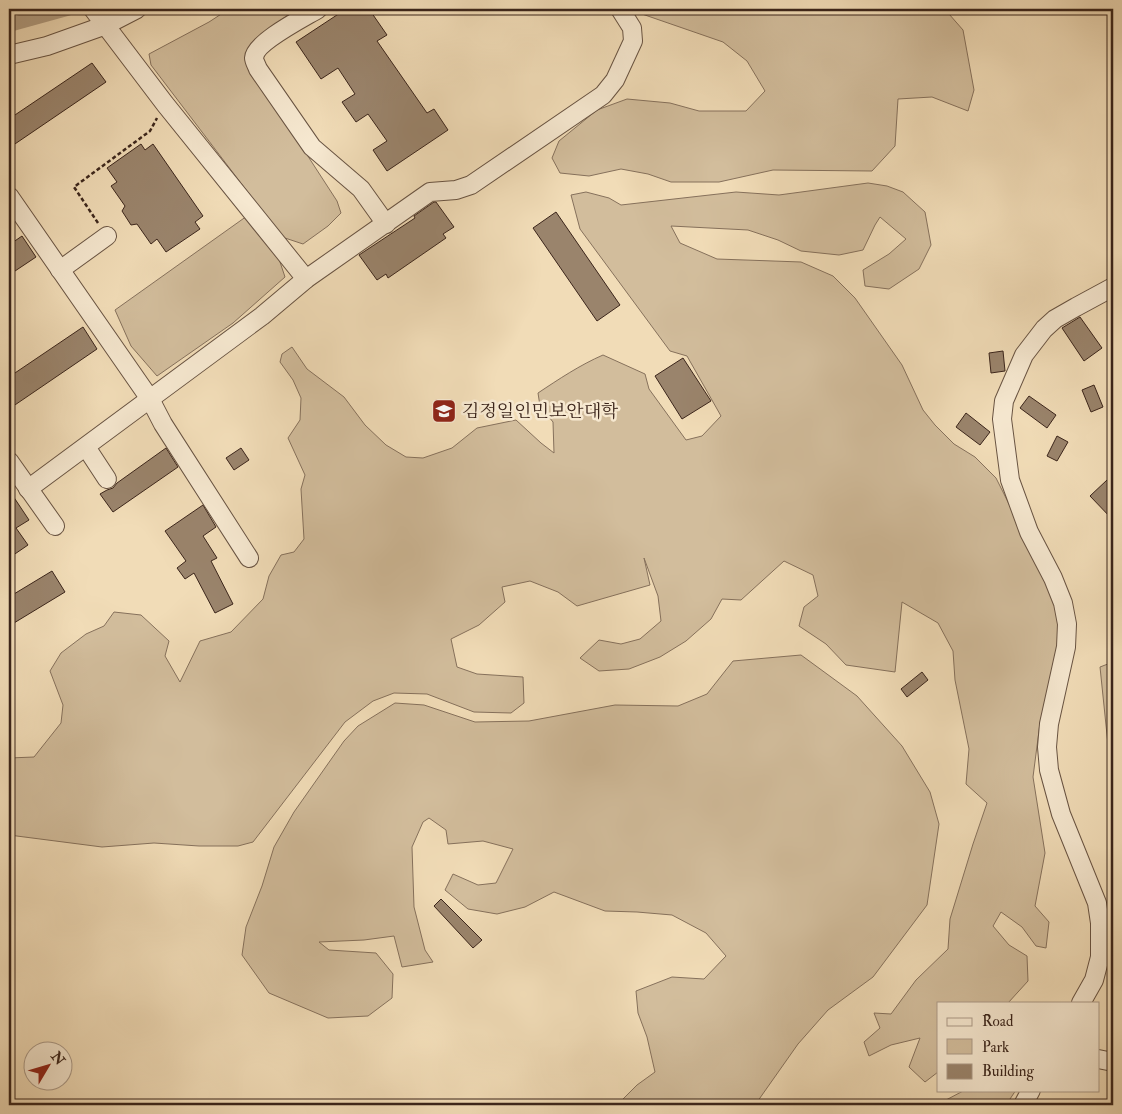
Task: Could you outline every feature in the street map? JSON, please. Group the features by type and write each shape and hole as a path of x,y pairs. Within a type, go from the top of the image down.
{"street":[{"path":"9,55 47,46 99,16 137,9"},
{"path":"317,9 268,40 257,49 254,58 258,69 312,148 361,189 386,224"},
{"path":"28,489 262,316 306,279 430,192 456,190 471,185 603,95 615,80 633,42 632,28 620,9"},
{"path":"99,16 166,104 306,279"},
{"path":"9,196 150,399 163,424 249,558"},
{"path":"60,270 107,236"},
{"path":"1082,1002 1094,980 1100,957 1100,923 1097,903 1061,814 1049,770 1047,747 1049,724 1066,647 1067,624 1064,603 1054,578 1029,532 1010,480 1002,419 1004,401 1024,354 1044,329 1055,319 1113,287"},
{"path":"86,447 107,479"},
{"path":"9,461 55,526"},
{"path":"1100,1059 1113,1062"},
{"path":"1023,1105 1030,1092"}],"path":[{"path":"107,236 74,188 150,131 166,104"}],"green space":[{"path":"9,9 34,9 9,16"},
{"path":"229,9 296,9 259,36 249,48 250,61 265,90 337,201 341,213 328,226 303,244 282,237 151,65 149,54 209,22"},
{"path":"636,9 947,9 963,30 974,90 968,111 932,97 898,99 895,146 872,171 773,170 719,182 671,182 648,174 621,169 589,176 560,173 552,158 559,141 597,110 627,99 670,103 699,111 746,111 765,91 747,61 723,42 642,14"},
{"path":"868,183 887,186 903,192 925,212 931,245 919,269 889,289 865,286 863,270 889,254 906,239 880,217 863,250 839,255 801,251 778,240 748,230 671,226 680,243 717,259 801,262 833,276 855,298 902,365 923,410 954,444 975,457 996,478 1046,578 1058,616 1061,642 1040,723 1033,777 1045,853 1035,906 1049,922 1046,948 1036,946 1022,927 1001,912 993,926 1009,945 1027,956 1028,981 1009,1002 937,1002 937,1073 925,1082 909,1067 920,1038 891,1045 869,1056 864,1042 880,1028 874,1013 891,1014 916,980 948,949 950,919 987,803 966,784 969,749 955,680 953,651 938,623 902,602 895,672 846,665 826,644 799,626 804,607 818,596 813,575 784,561 741,600 722,599 711,619 686,641 660,657 629,669 599,671 580,658 599,640 621,644 640,639 661,621 658,596 644,558 650,585 577,606 558,592 530,581 502,587 505,602 479,625 451,639 457,667 477,674 523,677 524,703 511,713 474,712 427,694 394,693 373,701 345,722 253,842 238,846 154,843 102,847 9,835 9,758 34,757 61,723 63,705 50,671 61,653 86,634 104,626 114,612 141,615 169,641 165,656 180,682 200,641 231,632 263,599 269,576 281,555 294,552 304,539 301,489 305,475 288,438 300,420 301,398 293,380 280,362 282,354 292,347 307,369 344,397 365,425 386,445 406,457 423,458 452,448 477,428 516,420 554,453 553,422 540,406 538,393 562,377 603,355 645,374 649,389 686,440 702,436 721,416 687,356 670,351 580,229 571,195 586,192 609,198 621,205 736,192 779,195"},
{"path":"247,216 278,256 285,277 233,323 157,376 131,346 115,310"},
{"path":"801,655 857,696 902,746 930,792 939,824 927,905 873,977 828,1010 798,1044 755,1105 617,1105 637,1085 655,1072 647,1037 638,1013 636,991 672,977 704,979 726,956 706,933 672,915 605,911 554,892 525,907 497,914 468,909 445,890 453,874 478,885 496,883 513,849 483,841 448,844 446,830 429,818 423,822 412,847 414,907 425,950 433,962 402,967 394,936 364,940 319,942 329,950 376,953 393,974 392,998 368,1016 328,1018 269,993 242,955 246,927 262,886 274,847 294,812 344,741 358,726 395,703 424,705 475,722 529,721 615,705 678,706 707,694 733,661"},
{"path":"1113,662 1113,793 1100,667"},
{"path":"961,1092 1015,1092 1006,1105 942,1105 946,1100"}],"building":[{"path":"346,9 369,9 387,35 377,41 427,113 434,109 448,130 387,171 373,150 387,141 368,114 356,122 342,102 355,94 338,68 321,79 296,42"},
{"path":"92,63 106,82 9,148 9,119"},
{"path":"141,144 145,150 153,144 203,216 195,222 200,229 166,252 157,239 151,244 137,224 131,225 122,211 125,206 111,186 117,182 107,168"},
{"path":"436,202 454,227 443,234 446,238 388,278 386,274 377,280 359,255 415,218 414,216"},
{"path":"556,212 620,305 597,321 533,228"},
{"path":"22,236 36,257 9,275 9,245"},
{"path":"1080,317 1102,348 1084,361 1062,328"},
{"path":"83,327 97,349 9,409 9,377"},
{"path":"1003,351 1005,371 991,373 989,353"},
{"path":"683,358 711,401 682,419 655,376"},
{"path":"1094,385 1103,407 1091,412 1082,390"},
{"path":"1029,396 1056,415 1047,428 1020,408"},
{"path":"966,413 990,432 980,445 956,427"},
{"path":"1057,436 1068,442 1057,461 1047,456"},
{"path":"166,448 178,467 113,512 100,494 113,488 117,483"},
{"path":"241,448 249,460 234,470 226,458"},
{"path":"1107,480 1113,487 1113,520 1090,496"},
{"path":"9,490 29,520 16,528 28,545 9,558"},
{"path":"203,505 216,527 203,536 217,558 211,561 233,604 215,613 194,573 185,579 177,568 186,561 165,531"},
{"path":"52,571 65,592 9,626 9,597"},
{"path":"922,672 928,680 907,697 901,689"},
{"path":"441,899 482,940 473,948 434,906"}],"waterway":[{"path":"9,25 67,9"}],"place":[{"name":"김정일인민보안대학","path":"444,411"}]}
